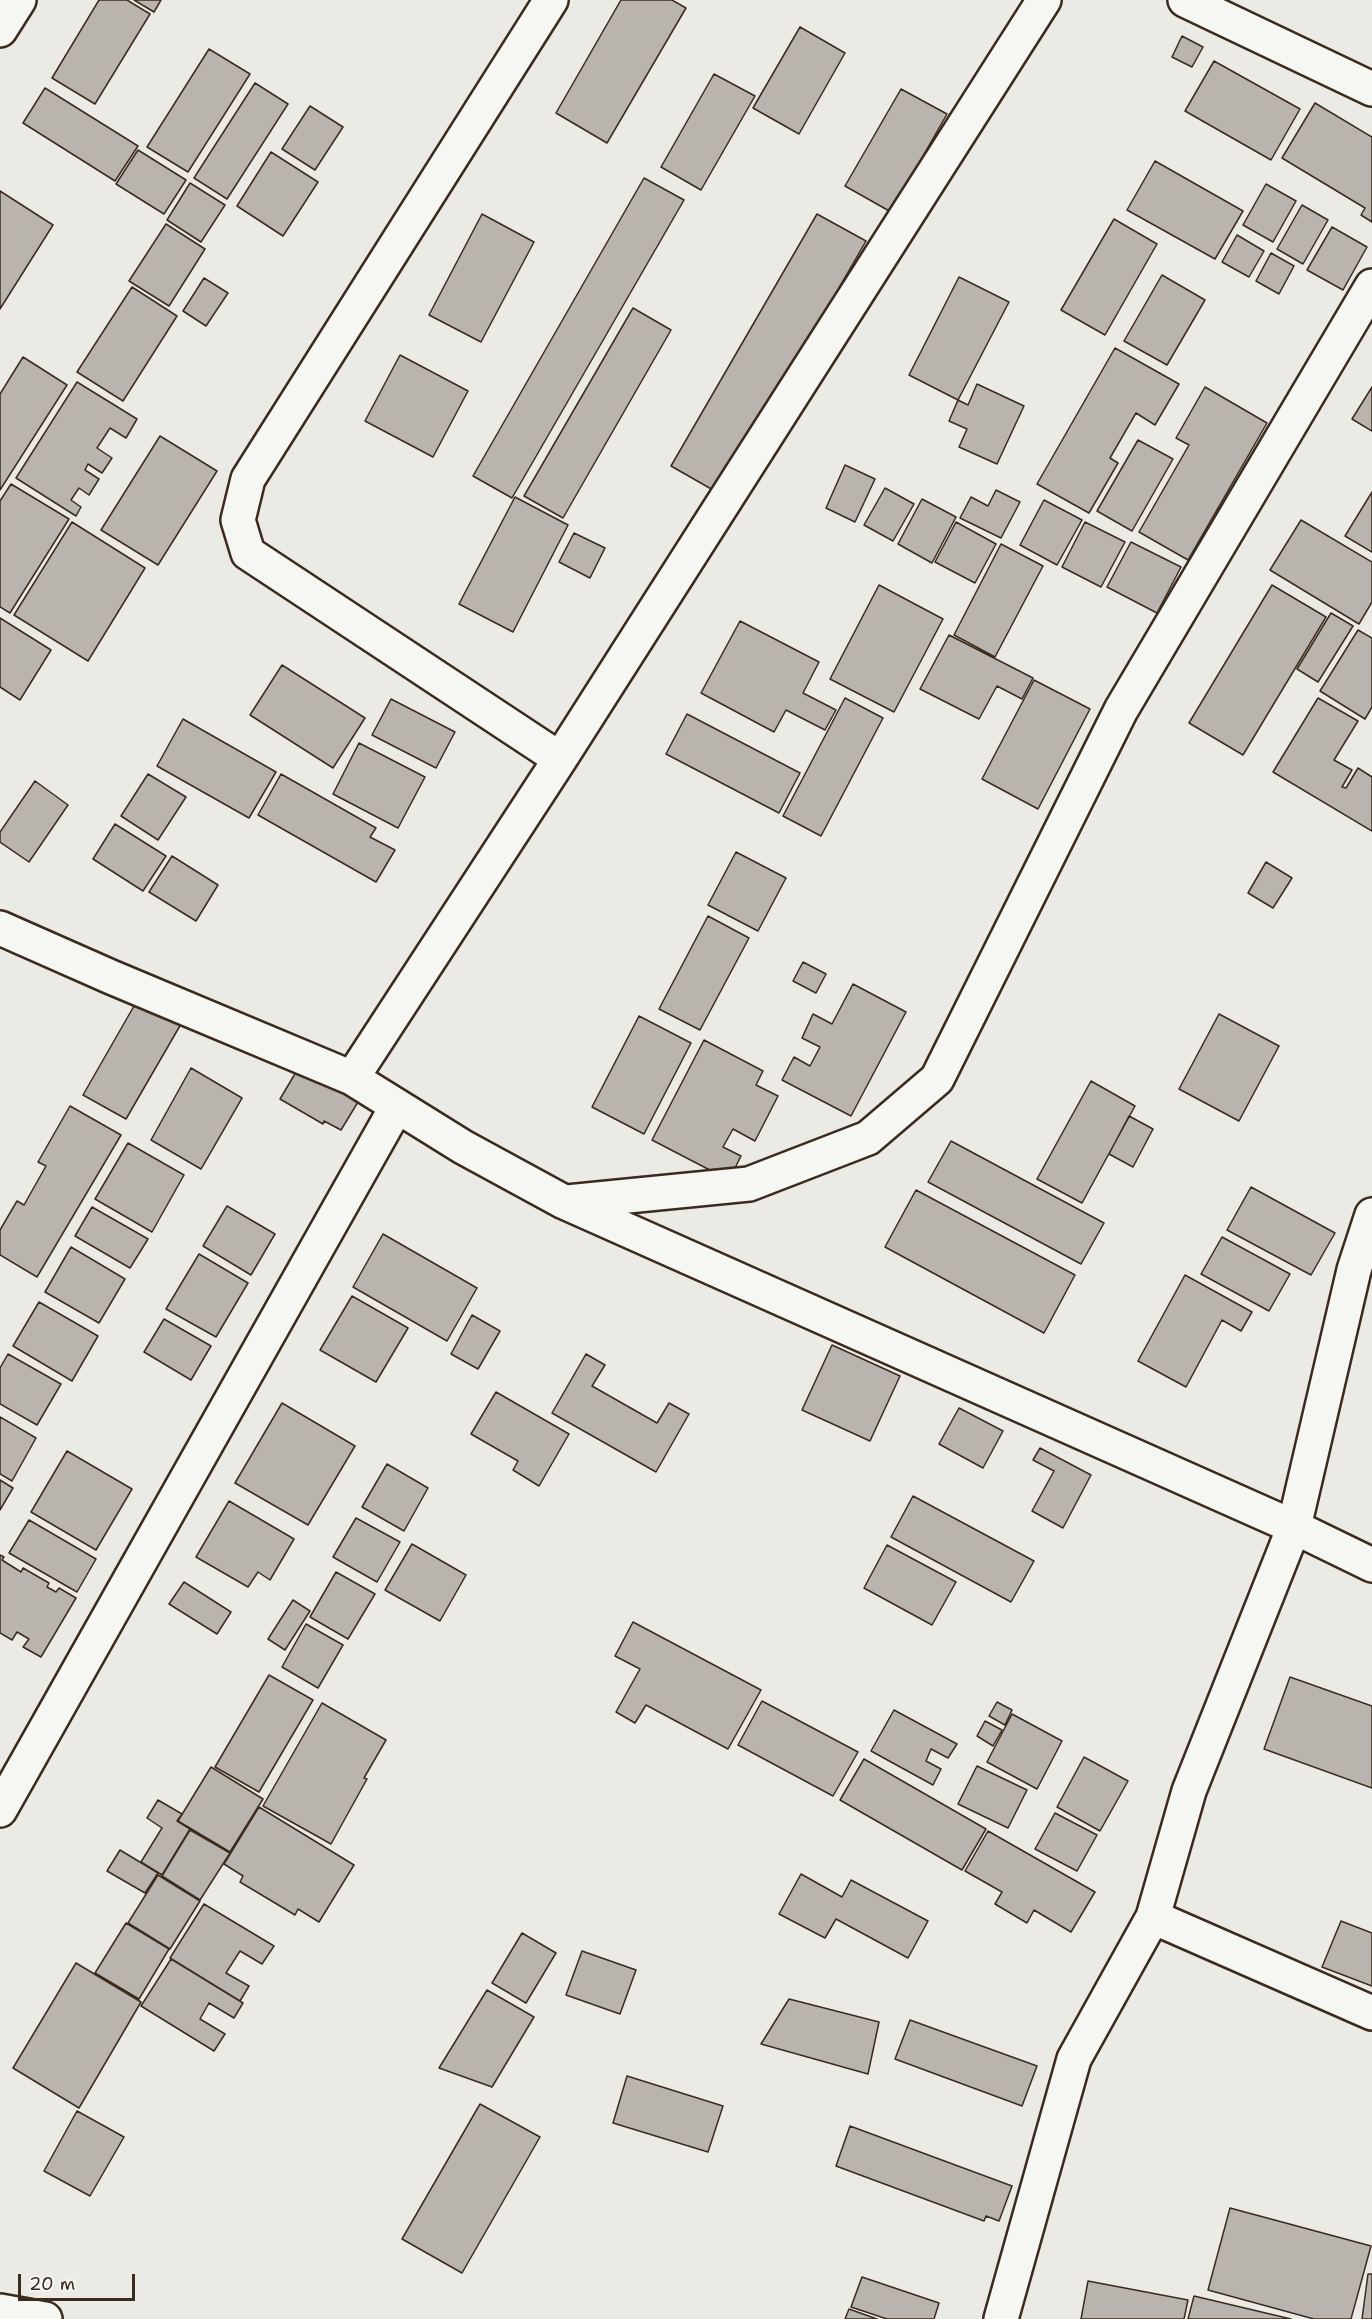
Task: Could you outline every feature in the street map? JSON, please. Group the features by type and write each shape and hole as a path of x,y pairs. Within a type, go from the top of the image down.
{"street":[{"path":"0,30 19,0"},
{"path":"551,0 248,479 238,520 248,554 560,759"},
{"path":"351,1078 560,759 1044,0"},
{"path":"1185,0 1372,89"},
{"path":"564,1202 749,1184 868,1138 937,1079 1121,710 1372,286"},
{"path":"0,928 351,1078 463,1147 564,1202 1294,1527 1372,1565"},
{"path":"0,1810 397,1106"},
{"path":"1001,2319 1074,2059 1153,1917 1189,1791 1294,1527 1354,1270 1372,1215"},
{"path":"1153,1917 1372,2013"},
{"path":"0,2311 45,2319"}],"building":[{"path":"99,0 127,0 150,14 95,104 52,78"},
{"path":"134,0 161,0 154,12"},
{"path":"621,0 672,0 686,8 607,143 556,113"},
{"path":"800,27 845,53 799,134 753,108"},
{"path":"1182,36 1203,47 1192,67 1172,57"},
{"path":"209,49 250,74 188,172 147,147"},
{"path":"1214,61 1300,109 1271,160 1185,111"},
{"path":"714,74 755,96 701,190 661,167"},
{"path":"255,83 288,104 227,199 194,178"},
{"path":"45,88 138,146 115,181 23,123"},
{"path":"901,89 947,114 891,212 845,186"},
{"path":"1315,103 1372,137 1372,222 1361,215 1365,208 1282,158"},
{"path":"310,106 343,127 315,170 282,149"},
{"path":"138,150 186,180 164,214 116,184"},
{"path":"271,152 318,182 283,236 237,206"},
{"path":"1155,161 1243,211 1215,259 1127,210"},
{"path":"644,178 684,200 512,498 473,476"},
{"path":"190,183 225,205 201,242 167,220"},
{"path":"1266,184 1296,201 1273,242 1243,225"},
{"path":"0,191 53,225 0,309"},
{"path":"1302,205 1328,220 1303,264 1277,249"},
{"path":"482,214 534,242 481,342 429,315"},
{"path":"817,214 866,241 720,494 671,466"},
{"path":"1114,219 1157,244 1105,335 1061,310"},
{"path":"166,224 205,249 169,306 129,281"},
{"path":"1332,227 1367,247 1343,290 1307,270"},
{"path":"1237,235 1264,251 1249,277 1222,262"},
{"path":"1271,253 1294,266 1279,294 1256,281"},
{"path":"1162,275 1205,300 1167,365 1124,341"},
{"path":"959,277 1009,302 958,400 909,375"},
{"path":"204,278 228,293 206,326 183,311"},
{"path":"132,287 177,316 123,401 77,372"},
{"path":"633,308 671,330 563,518 524,496"},
{"path":"1115,348 1179,384 1155,425 1136,413 1110,458 1118,463 1089,513 1037,484"},
{"path":"400,355 468,391 433,457 365,421"},
{"path":"23,357 67,385 0,490 0,394"},
{"path":"77,382 137,419 126,438 110,428 97,448 112,458 102,473 88,464 85,470 99,479 89,495 79,488 71,500 81,507 76,516 16,478"},
{"path":"977,384 1024,406 997,464 959,447 967,429 949,421 958,400 968,405"},
{"path":"1205,387 1267,423 1188,560 1139,532 1189,445 1176,438"},
{"path":"1372,387 1372,431 1352,419"},
{"path":"160,436 217,471 158,565 101,530"},
{"path":"1138,440 1173,459 1132,531 1097,511"},
{"path":"845,465 875,479 855,522 826,508"},
{"path":"11,484 69,519 10,613 0,607 0,501"},
{"path":"885,488 914,504 893,541 864,525"},
{"path":"996,490 1020,502 1001,538 960,518 971,497 988,506"},
{"path":"1372,492 1372,552 1345,536"},
{"path":"515,497 568,525 513,632 459,604"},
{"path":"922,499 956,517 932,563 898,544"},
{"path":"1044,500 1082,520 1057,565 1020,545"},
{"path":"1301,520 1372,562 1372,602 1359,624 1270,570"},
{"path":"72,522 145,568 88,661 14,615"},
{"path":"956,522 996,544 975,583 935,562"},
{"path":"1085,522 1125,542 1101,587 1062,567"},
{"path":"574,533 605,548 590,578 559,562"},
{"path":"1131,542 1181,567 1157,613 1107,587"},
{"path":"1001,544 1043,566 995,657 954,635"},
{"path":"879,585 943,619 894,712 830,679"},
{"path":"1272,585 1326,617 1243,755 1189,723"},
{"path":"1331,613 1353,626 1318,682 1297,669"},
{"path":"0,618 51,650 20,700 0,687"},
{"path":"740,621 819,662 803,693 836,710 825,730 786,710 774,732 701,693"},
{"path":"1358,630 1372,638 1372,707 1365,719 1320,691"},
{"path":"949,635 1033,678 1022,699 997,686 979,719 920,689"},
{"path":"282,665 365,718 333,768 250,715"},
{"path":"1034,680 1090,709 1038,809 982,779"},
{"path":"845,698 883,718 821,836 783,816"},
{"path":"1318,698 1358,721 1334,760 1352,770 1342,787 1346,788 1358,768 1372,777 1372,831 1273,772"},
{"path":"391,699 455,732 436,768 372,735"},
{"path":"687,714 800,773 779,813 666,754"},
{"path":"183,719 276,772 249,818 157,766"},
{"path":"359,743 425,777 398,828 333,794"},
{"path":"148,774 186,797 158,840 121,816"},
{"path":"281,774 376,828 370,837 395,850 376,882 258,815"},
{"path":"35,781 68,805 29,862 0,842 0,832"},
{"path":"115,824 166,856 143,891 93,859"},
{"path":"736,852 786,878 758,931 708,905"},
{"path":"172,856 218,885 196,921 149,892"},
{"path":"1266,862 1292,878 1273,908 1248,893"},
{"path":"708,916 749,938 700,1030 659,1009"},
{"path":"803,962 826,974 816,993 793,981"},
{"path":"853,984 906,1012 851,1116 782,1080 794,1057 810,1066 820,1047 802,1038 813,1014 832,1024"},
{"path":"138,999 181,1024 126,1119 83,1095"},
{"path":"1219,1014 1279,1046 1239,1121 1179,1089"},
{"path":"639,1016 691,1043 644,1134 592,1107"},
{"path":"704,1040 763,1071 756,1085 778,1096 755,1141 733,1129 723,1147 741,1156 729,1180 652,1140"},
{"path":"299,1067 358,1102 341,1130 324,1121 323,1124 280,1099"},
{"path":"191,1068 242,1098 201,1169 151,1140"},
{"path":"1091,1081 1135,1106 1082,1203 1037,1179"},
{"path":"70,1106 121,1135 37,1277 0,1255 0,1230 17,1201 24,1205 46,1166 38,1162"},
{"path":"1129,1116 1153,1129 1133,1167 1109,1154"},
{"path":"951,1141 1104,1223 1081,1264 928,1182"},
{"path":"128,1143 184,1175 152,1232 95,1199"},
{"path":"1251,1187 1335,1233 1311,1275 1227,1230"},
{"path":"916,1190 1075,1275 1044,1333 885,1247"},
{"path":"227,1206 275,1234 251,1275 203,1246"},
{"path":"92,1207 148,1239 130,1268 75,1236"},
{"path":"383,1234 477,1288 447,1341 353,1287"},
{"path":"1222,1237 1290,1274 1269,1311 1201,1274"},
{"path":"71,1247 125,1279 99,1323 45,1292"},
{"path":"199,1254 248,1283 216,1337 166,1309"},
{"path":"1185,1275 1252,1312 1241,1331 1222,1320 1186,1387 1138,1361"},
{"path":"352,1296 408,1328 376,1382 320,1350"},
{"path":"39,1302 98,1336 72,1381 13,1346"},
{"path":"472,1315 500,1331 478,1369 451,1354"},
{"path":"164,1319 211,1346 191,1380 144,1352"},
{"path":"832,1345 900,1376 870,1441 802,1410"},
{"path":"8,1354 61,1384 37,1425 0,1404 0,1368"},
{"path":"586,1354 605,1365 592,1386 657,1423 669,1403 689,1414 656,1472 552,1413"},
{"path":"496,1392 569,1434 539,1486 513,1470 518,1461 471,1434"},
{"path":"282,1403 355,1446 308,1525 235,1483"},
{"path":"959,1408 1003,1431 983,1468 939,1444"},
{"path":"0,1417 36,1438 12,1481 0,1474"},
{"path":"1040,1448 1091,1475 1063,1528 1032,1511 1054,1471 1033,1460"},
{"path":"67,1451 132,1489 96,1550 31,1512"},
{"path":"387,1464 428,1488 404,1531 362,1507"},
{"path":"0,1480 13,1488 0,1510"},
{"path":"913,1496 1034,1561 1011,1602 891,1537"},
{"path":"229,1501 294,1539 270,1580 258,1572 248,1587 196,1557"},
{"path":"356,1518 400,1542 377,1582 333,1557"},
{"path":"29,1520 96,1559 77,1592 9,1553"},
{"path":"412,1544 466,1575 440,1621 385,1590"},
{"path":"887,1545 956,1582 932,1625 864,1588"},
{"path":"0,1555 4,1557 2,1560 21,1572 23,1568 49,1583 47,1587 56,1592 59,1588 76,1598 41,1657 23,1647 29,1639 17,1632 12,1640 0,1633"},
{"path":"336,1572 375,1594 348,1639 310,1617"},
{"path":"184,1582 231,1612 217,1634 169,1604"},
{"path":"293,1600 310,1611 285,1650 268,1639"},
{"path":"633,1622 761,1690 728,1749 646,1705 635,1723 616,1712 640,1669 615,1656"},
{"path":"306,1624 343,1645 318,1688 282,1667"},
{"path":"269,1675 313,1700 259,1792 215,1767"},
{"path":"1290,1677 1372,1706 1372,1788 1264,1749"},
{"path":"762,1701 858,1752 833,1796 738,1745"},
{"path":"997,1702 1012,1710 1005,1725 989,1716"},
{"path":"322,1703 386,1740 331,1844 263,1806"},
{"path":"894,1710 957,1744 948,1758 931,1749 926,1761 941,1769 933,1785 871,1751"},
{"path":"1012,1714 1062,1741 1037,1789 987,1762"},
{"path":"985,1721 1002,1730 993,1746 977,1736"},
{"path":"1084,1757 1128,1781 1100,1831 1057,1807"},
{"path":"864,1759 986,1829 962,1870 840,1800"},
{"path":"977,1766 1027,1790 1008,1828 958,1804"},
{"path":"211,1767 263,1799 230,1852 178,1821"},
{"path":"158,1800 182,1814 177,1821 190,1829 162,1875 141,1862 162,1828 147,1818"},
{"path":"259,1807 354,1865 319,1922 298,1909 295,1915 240,1882 243,1876 224,1864"},
{"path":"1055,1813 1097,1835 1077,1871 1035,1849"},
{"path":"190,1830 230,1853 200,1900 162,1876"},
{"path":"988,1831 1095,1892 1071,1932 1034,1910 1027,1923 995,1904 1002,1892 965,1871"},
{"path":"120,1850 158,1873 145,1893 107,1871"},
{"path":"801,1874 842,1897 851,1880 928,1921 908,1958 836,1919 825,1938 779,1914"},
{"path":"158,1875 200,1901 170,1949 128,1923"},
{"path":"204,1904 274,1946 262,1964 240,1951 226,1973 249,1986 240,2001 170,1958"},
{"path":"1341,1921 1372,1933 1372,1986 1322,1967"},
{"path":"126,1923 169,1949 139,1999 95,1973"},
{"path":"522,1933 556,1953 526,2003 492,1983"},
{"path":"582,1951 636,1970 620,2014 566,1995"},
{"path":"171,1959 243,2003 234,2018 209,2003 200,2019 225,2034 214,2051 141,2006"},
{"path":"76,1963 141,2002 79,2108 13,2068"},
{"path":"487,1990 534,2017 492,2087 439,2068"},
{"path":"789,1999 879,2022 868,2074 761,2044"},
{"path":"910,2020 1037,2066 1022,2106 895,2059"},
{"path":"627,2076 723,2106 708,2152 613,2123"},
{"path":"480,2104 540,2137 462,2273 402,2239"},
{"path":"77,2111 124,2137 90,2196 44,2171"},
{"path":"850,2126 1012,2186 999,2221 986,2216 984,2221 836,2166"},
{"path":"1230,2208 1371,2246 1351,2319 1314,2319 1208,2290"},
{"path":"1368,2274 1372,2274 1372,2319 1362,2319"},
{"path":"862,2277 939,2303 934,2319 887,2319 851,2307"},
{"path":"1088,2281 1188,2300 1184,2319 1081,2319"},
{"path":"1194,2296 1291,2319 1188,2319"},
{"path":"849,2309 877,2319 845,2319"}]}
